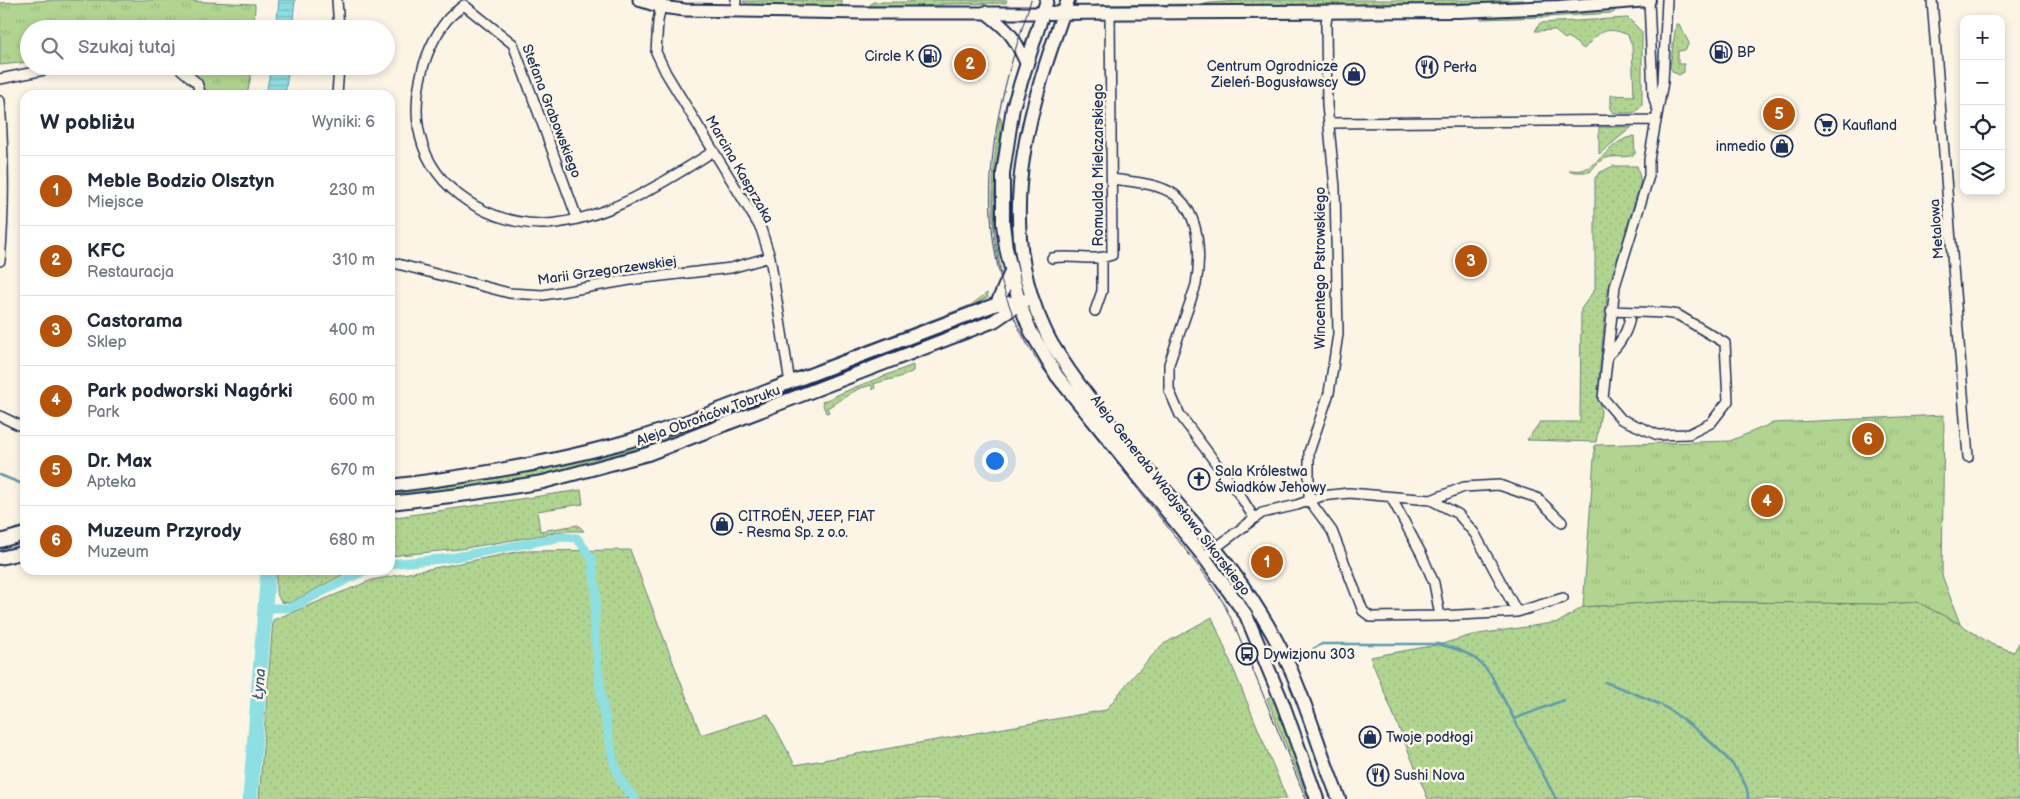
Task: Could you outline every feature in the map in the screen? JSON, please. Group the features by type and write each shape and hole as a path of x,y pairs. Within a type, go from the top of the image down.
{"main road":[{"name":"Aleja Generała Władysława Sikorskiego","path":"1047,0 1014,107 1003,173 1003,224 1011,272 1019,302 1031,332 1057,376 1204,557 1237,602 1257,638 1317,799"},
{"name":"Aleja Generała Władysława Sikorskiego","path":"1068,0 1031,116 1019,186 1019,238 1023,266 1032,297 1046,333 1070,371 1115,430 1230,568 1267,625 1290,668 1339,799"},
{"path":"1043,13 1467,11 1559,7 1649,0"},
{"path":"997,304 1011,272"},
{"name":"Aleja Obrońców Tobruku","path":"395,485 450,479 514,468 642,437 711,413 997,304 1019,302 1032,297"},
{"name":"Aleja Obrońców Tobruku","path":"395,503 543,482 648,454 994,321 1019,302"},
{"path":"0,541 20,535"},
{"path":"0,558 20,553"}],"street":[{"path":"337,0 338,20"},
{"path":"639,0 661,3 685,10 736,6 864,13 1043,13"},
{"path":"1649,0 1653,95 1657,109"},
{"path":"1611,311 1678,315 1725,343 1728,402 1711,423 1689,434 1658,436 1622,418 1603,398 1611,311 1615,286 1649,176 1649,160 1663,82 1667,0"},
{"name":"Metalowa","path":"1932,0 1968,457"},
{"name":"Stefana Grabowskiego","path":"578,218 513,44 462,3 447,20 420,72 416,116 423,146 437,173 461,197 487,214 523,223 556,223 578,218 612,208 640,195 714,151"},
{"name":"Marcina Kasprzaka","path":"661,3 656,52 666,72 761,229 770,256 790,382"},
{"name":"Wincentego Pstrowskiego","path":"1309,500 1309,452 1329,393 1338,334 1335,188 1329,123 1326,24 1328,11"},
{"path":"985,12 1014,38 1027,65"},
{"name":"Romualda Mielczarskiego","path":"1052,258 1062,256 1102,259 1112,255 1110,13"},
{"path":"0,79 20,75"},
{"path":"188,75 197,83 199,90"},
{"path":"337,90 338,75"},
{"path":"0,101 3,140 0,261"},
{"path":"1329,123 1655,120"},
{"path":"1112,179 1165,190 1174,195 1189,212 1199,247 1198,272 1196,286 1169,364 1170,390 1180,416 1241,497 1254,518 1262,513 1297,505 1322,496 1349,493 1431,500 1458,514 1475,534 1517,612"},
{"name":"Marii Grzegorzewskiej","path":"395,263 509,293 543,295 636,280 731,268 770,256"},
{"path":"1095,311 1102,290 1102,259"},
{"path":"1607,356 1615,349 1630,322 1630,313"},
{"path":"0,416 20,426"},
{"path":"1431,500 1464,487 1498,485 1537,498 1562,522"},
{"path":"1391,497 1422,555 1434,583 1440,616"},
{"path":"1309,500 1332,531 1363,611 1371,617 1517,612 1563,598"},
{"name":"Aleja Generała Władysława Sikorskiego","path":"1215,549 1254,518"},
{"path":"1204,557 1215,549"}],"green space":[{"path":"58,0 162,0 255,4 254,20 20,20 20,63 0,65 0,3"},
{"path":"842,0 842,6 747,5 743,1"},
{"path":"916,0 1007,0 1006,3 946,4 918,7 869,6 873,2 909,2"},
{"path":"1249,0 1524,0 1479,5 1097,8 1097,5 1198,4"},
{"path":"1617,9 1613,13 1480,19 1489,15"},
{"path":"1628,18 1642,32 1642,106 1634,113 1614,113 1611,109 1611,95 1634,96 1632,45 1628,35 1614,31 1603,32 1598,34 1584,49 1568,37 1565,39 1554,30 1535,31 1540,23"},
{"path":"1676,24 1679,24 1689,43 1685,50 1678,51 1678,64 1684,64 1684,72 1679,75 1673,72 1670,67"},
{"path":"194,75 251,75 248,90 202,90 199,81"},
{"path":"1000,116 1002,123 994,201 995,236 1002,278 995,238 993,217 993,177"},
{"path":"1599,127 1632,127 1599,154"},
{"path":"1634,136 1635,154 1604,159 1597,163 1590,172 1570,172 1570,170 1581,170 1589,167 1619,142"},
{"path":"1613,166 1637,166 1641,181 1607,294 1599,378 1601,412 1596,442 1527,440 1540,422 1580,422 1581,309 1595,289 1595,178 1599,173"},
{"path":"987,293 988,297 961,312 814,368 814,365 971,305"},
{"path":"993,312 994,314 905,348 820,384 818,378"},
{"path":"913,365 913,371 904,376 874,384 875,388 873,390 871,385 858,389 827,408 829,412 826,413 822,402"},
{"path":"759,400 772,400 633,452 573,468 513,480 395,497 395,490 448,484"},
{"path":"1944,415 1942,575 1960,624 1917,602 1883,604 1675,601 1583,607 1595,445 1730,441 1773,423"},
{"path":"581,490 583,504 537,511 540,531 578,525 584,531 566,531 460,549 395,556 395,517"},
{"path":"630,550 701,735 768,714 795,765 1106,710 1129,681 1162,645 1212,617 1287,799 259,799 273,620 372,580 522,551"},
{"path":"276,575 343,575 290,603 281,602 276,592"},
{"path":"1675,601 1883,604 1917,602 1960,624 1991,644 2014,652 2020,641 2020,799 1428,799 1370,657 1442,644 1472,635 1559,622 1583,607"},
{"path":"1273,696 1311,799 1308,799 1267,698"}],"water":[{"path":"279,0 295,0 293,20 277,20"},
{"path":"269,75 288,75 286,90 267,90"}],"waterway":[{"path":"0,475 20,483"},
{"path":"395,564 450,558 561,537 577,538 592,559 596,593 594,628 601,696 614,764 622,783 635,799"},
{"name":"Łyna","path":"250,799 268,575"},
{"path":"266,608 290,608 356,575"},
{"path":"1313,649 1322,644 1438,644 1468,654 1479,662 1491,675 1556,799"},
{"path":"1605,682 1659,704 1699,732 1714,745 1738,773 1746,787 1748,799"},
{"path":"1514,719 1564,700"}],"tram line":[{"path":"1031,0 1005,87 992,159 992,231 998,266 1008,300 1022,334 1041,366 1203,572 1223,602 1306,799"}],"place":[{"name":"BP","path":"1721,52"},
{"name":"Circle K","path":"930,56"},
{"name":"KFC","path":"970,64"},
{"name":"Perła","path":"1427,67"},
{"name":"Centrum Ogrodnicze Zieleń-Bogusławscy","path":"1354,74"},
{"name":"Dr. Max","path":"1779,114"},
{"name":"Kaufland","path":"1826,125"},
{"name":"inmedio","path":"1782,146"},
{"name":"Castorama","path":"1471,261"},
{"name":"Muzeum Przyrody","path":"1868,439"},
{"name":"Sala Królestwa Świadków Jehowy","path":"1199,479"},
{"name":"Park podworski Nagórki","path":"1767,501"},
{"name":"CITROËN, JEEP, FIAT - Resma Sp. z o.o.","path":"722,524"},
{"name":"Meble Bodzio Olsztyn","path":"1267,562"},
{"name":"Dywizjonu 303","path":"1247,654"},
{"name":"Twoje podłogi","path":"1370,737"},
{"name":"Sushi Nova","path":"1378,775"}]}
